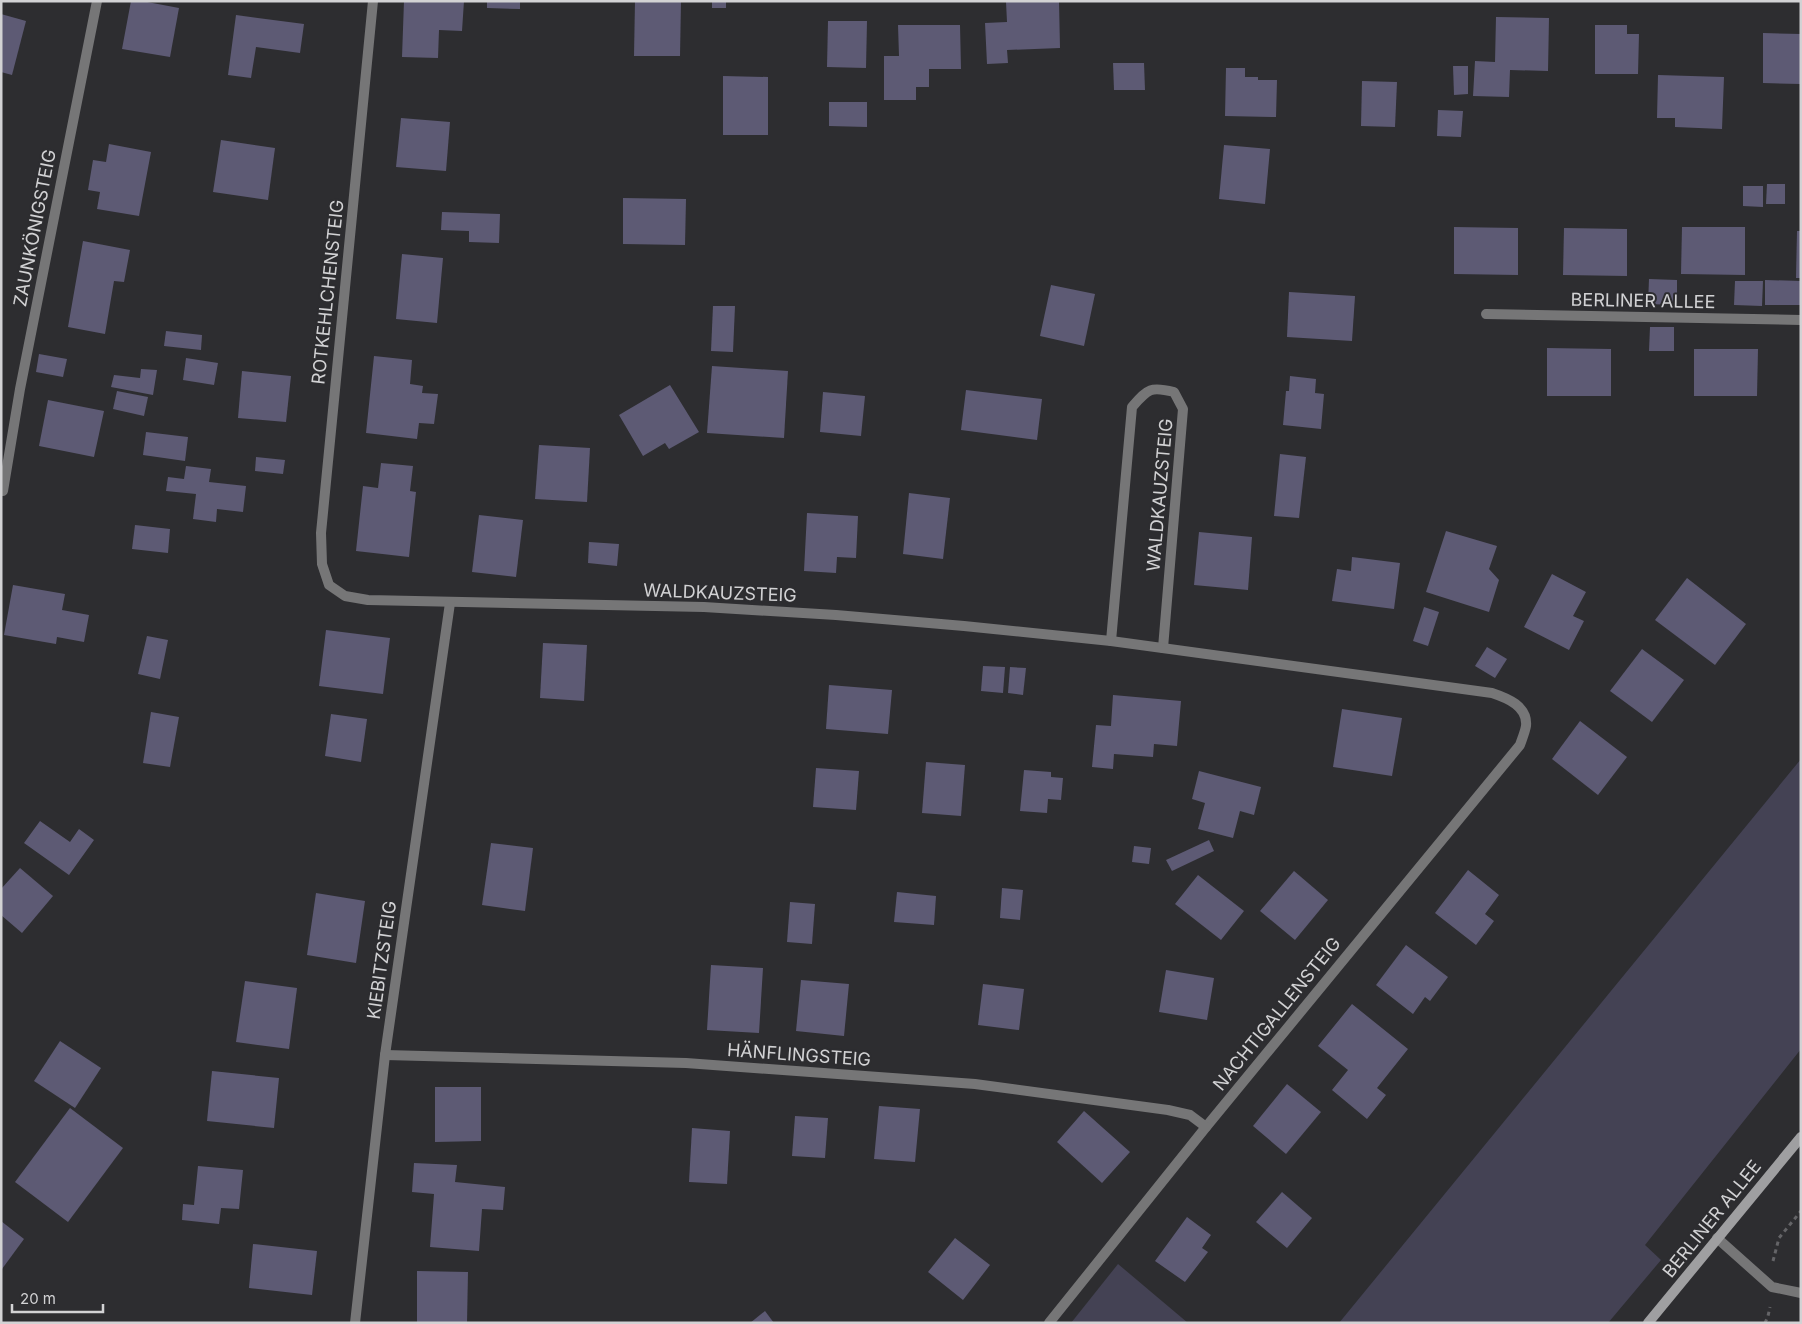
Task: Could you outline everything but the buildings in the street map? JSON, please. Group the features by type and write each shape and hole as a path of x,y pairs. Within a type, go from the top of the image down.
{"main road":[{"name":"BERLINER ALLEE","path":"1648,1323 1801,1137"}],"street":[{"name":"ZAUNKÖNIGSTEIG","path":"3,491 20,389 97,1"},
{"name":"ROTKEHLCHENSTEIG","path":"329,585 322,564 321,533 372,1"},
{"name":"BERLINER ALLEE","path":"1486,314 1801,320"},
{"name":"WALDKAUZSTEIG","path":"1111,641 1132,407 1144,394 1157,388 1174,392 1183,409 1163,648"},
{"name":"WALDKAUZSTEIG","path":"329,585 345,596 368,600 713,607 836,614 1111,641 1492,693 1508,698 1522,709 1526,725"},
{"name":"KIEBITZSTEIG","path":"355,1323 385,1055 450,603"},
{"name":"NACHTIGALLENSTEIG","path":"1049,1323 1206,1127 1520,745 1526,725"},
{"name":"HÄNFLINGSTEIG","path":"385,1055 686,1063 975,1084 1168,1110 1190,1115 1206,1127"},
{"path":"1717,1238 1772,1286 1801,1293"}],"shaded area":[{"path":"1801,759 1801,1049 1645,1245 1661,1260 1608,1323 1339,1323"},
{"path":"1118,1264 1188,1323 1071,1323"}]}
